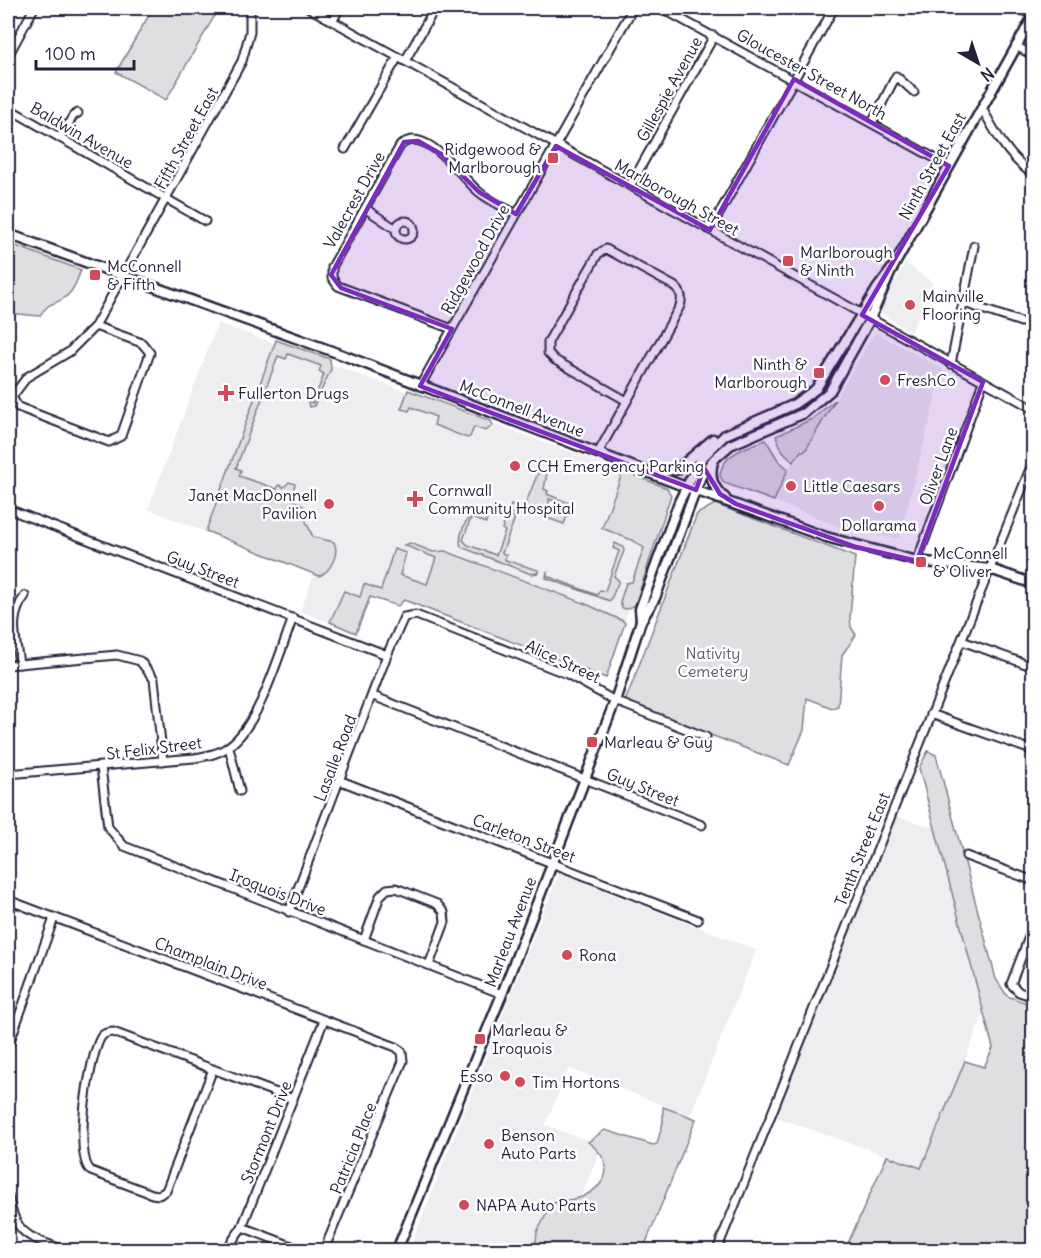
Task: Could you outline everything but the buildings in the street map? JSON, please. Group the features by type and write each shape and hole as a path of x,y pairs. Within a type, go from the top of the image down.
{"main road":[{"name":"Ninth Street East","path":"696,490 701,476 713,460 735,442 795,417 822,399 835,383 866,317 1033,15"},
{"name":"McConnell Avenue","path":"8,234 686,487 856,547 917,561 990,568 1034,584"},
{"name":"Ninth Street East","path":"686,487 694,467 709,448 733,430 788,408 816,389 866,317"},
{"path":"652,473 678,469 707,442 733,430"},
{"path":"713,460 711,475 715,486 722,496 736,504"},
{"name":"Marleau Avenue","path":"641,621 640,609 686,487"},
{"name":"Marleau Avenue","path":"397,1251 502,994 615,701 641,621 655,598 696,490"}],"street":[{"path":"8,56 34,8"},
{"name":"Fifth Street East","path":"95,326 142,343 150,353 121,436 114,442 18,407 13,402 13,394 23,381 69,352 95,326 125,276 242,61 250,32 250,8"},
{"name":"Marlborough Street","path":"309,8 1034,409"},
{"path":"333,20 340,8"},
{"path":"345,149 435,8"},
{"name":"Ridgewood Drive","path":"420,386 633,8"},
{"name":"Gloucester Street North","path":"661,8 949,166"},
{"path":"710,230 832,8"},
{"path":"1019,8 1033,15"},
{"name":"Gillespie Avenue","path":"630,186 714,36"},
{"path":"1016,46 1034,56"},
{"path":"872,123 897,76 914,92"},
{"name":"Baldwin Avenue","path":"8,108 205,221"},
{"path":"982,108 1002,146 1021,166 1034,175"},
{"path":"60,138 73,116 78,113"},
{"name":"Valecrest Drive","path":"452,329 335,284 331,275 332,267 400,146 412,140 449,159 479,192 516,214"},
{"path":"366,208 396,229"},
{"path":"951,364 974,246"},
{"path":"598,453 680,306 681,295 674,286 606,249 598,254 548,342 548,353 555,360 627,401"},
{"path":"964,303 1021,322"},
{"name":"Oliver Lane","path":"917,561 983,382"},
{"name":"Tenth Street East","path":"717,1251 1034,459"},
{"name":"Guy Street","path":"8,509 387,655"},
{"path":"19,664 14,617 15,608 25,596"},
{"name":"Alice Street","path":"405,617 416,615 567,674 615,701 706,737"},
{"name":"Lasalle Road","path":"289,912 341,781 387,655 405,617"},
{"path":"240,791 229,747 253,720 293,618"},
{"path":"962,641 1034,667"},
{"path":"8,665 117,655 140,661 154,679 163,761"},
{"name":"Guy Street","path":"373,696 702,825"},
{"path":"931,714 1034,751"},
{"name":"St Felix Street","path":"8,774 163,761 209,755 229,747"},
{"name":"Iroquois Drive","path":"101,767 108,827 123,845 502,994"},
{"name":"Carleton Street","path":"341,781 698,920"},
{"path":"966,856 1034,881"},
{"path":"364,940 380,896 387,889 396,888 442,907 446,915 429,965"},
{"name":"Champlain Drive","path":"8,900 396,1047 403,1054"},
{"path":"8,1047 54,918"},
{"path":"1034,924 1011,984 1019,992 1034,997"},
{"name":"Stormont Drive","path":"226,1251 242,1227 324,1020"},
{"path":"213,1069 166,1191 159,1195 152,1194 88,1169 83,1147 86,1101 94,1056 100,1039 106,1032 113,1032 213,1069 293,1099"},
{"name":"Patricia Place","path":"324,1251 400,1068 403,1054"},
{"path":"8,1196 9,1208 22,1232 64,1251"},
{"path":"242,1227 302,1251"}],"highlighted area":[{"path":"794,79 949,166 862,315 983,382 917,561 856,547 736,504 720,494 704,468 696,490 420,386 452,329 341,288 331,275 404,142 418,141 441,154 479,192 516,214 556,146 710,230"}],"shaded area":[{"path":"905,263 932,282 930,298 910,332 879,312"},
{"name":"Cornwall Community Hospital","path":"218,323 623,471 603,528 650,547 606,678 404,600 398,606 370,597 356,633 300,611 314,575 148,509"},
{"path":"874,334 878,334 943,369 899,539 849,530 774,501 784,475 801,451 805,451"},
{"path":"895,816 936,828 983,1015 921,1168 776,1117"},
{"path":"559,873 756,950 690,1116 569,1068 545,1125 602,1146 558,1250 409,1250"}],"green space":[{"path":"153,8 203,8 215,15 166,100 116,72"},
{"path":"8,243 81,270 69,294 49,305 40,316 8,313"},
{"path":"276,340 330,359 331,369 314,406 309,407 308,402 313,403 324,374 319,371 321,366 288,354 286,359 278,356 236,468 241,470 239,476 277,489 279,485 284,487 289,482 295,484 291,498 306,508 303,515 313,537 334,542 336,547 333,562 327,571 319,576 206,531"},
{"path":"408,390 491,421 493,425 486,431 474,427 470,437 467,438 434,425 436,417 411,407 409,411 401,409"},
{"path":"835,400 805,451 801,451 793,462 782,450 776,436 812,419"},
{"path":"766,440 778,460 788,469 774,501 724,483 720,476 725,462 737,452"},
{"path":"542,471 547,473 544,489 548,491 547,494 571,504 570,508 549,499 549,505 556,511 558,506 569,510 564,524 524,510 522,515 508,513 511,505 520,508 525,505 538,473"},
{"path":"623,471 667,488 671,495 635,605 627,609 622,608 620,602 626,583 632,582 644,548 634,541 602,528"},
{"name":"Nativity Cemetery","path":"715,504 855,557 850,617 851,627 856,635 842,655 838,706 832,708 807,698 804,730 789,765 625,702 697,514"},
{"path":"475,514 487,519 486,523 471,518 463,540 468,545 496,555 505,531 502,529 507,515 515,518 502,553 506,555 505,560 538,570 538,573 531,574 461,547 463,528 468,519"},
{"path":"410,543 433,552 445,551 586,604 623,621 625,623 606,678 404,600 398,606 370,597 356,633 330,622 344,591 360,597 364,584 381,590 394,549 406,553 400,575 427,584 436,558 404,545"},
{"path":"615,543 623,547 624,551 614,576 619,581 610,601 546,578 547,571 547,576 597,595 600,590 605,591 619,551 613,548"},
{"path":"928,751 936,755 996,979 1007,996 1033,1005 1033,1250 845,1250 887,1156 921,1168 965,1061 984,1067 993,1048 919,768"},
{"path":"663,1107 696,1119 643,1250 535,1250 537,1232 552,1204 584,1196 600,1184 604,1177 606,1170 602,1156 588,1142 605,1130 653,1145 657,1144 663,1122"}],"place":[{"name":"Ridgewood & Marlborough","path":"553,158"},
{"name":"Marlborough & Ninth","path":"788,261"},
{"name":"McConnell & Fifth","path":"95,275"},
{"name":"Mainville Flooring","path":"910,305"},
{"name":"Ninth & Marlborough","path":"819,373"},
{"name":"FreshCo","path":"885,380"},
{"name":"Fullerton Drugs","path":"226,393"},
{"name":"CCH Emergency Parking","path":"515,466"},
{"name":"Little Caesars","path":"791,486"},
{"name":"Cornwall Community Hospital","path":"415,499"},
{"name":"Janet MacDonnell Pavilion","path":"329,504"},
{"name":"Dollarama","path":"879,506"},
{"name":"McConnell & Oliver","path":"921,562"},
{"name":"Marleau & Guy","path":"592,742"},
{"name":"Rona","path":"567,955"},
{"name":"Marleau & Iroquois","path":"480,1039"},
{"name":"Esso","path":"505,1076"},
{"name":"Tim Hortons","path":"520,1082"},
{"name":"Benson Auto Parts","path":"489,1144"},
{"name":"NAPA Auto Parts","path":"464,1205"}]}
